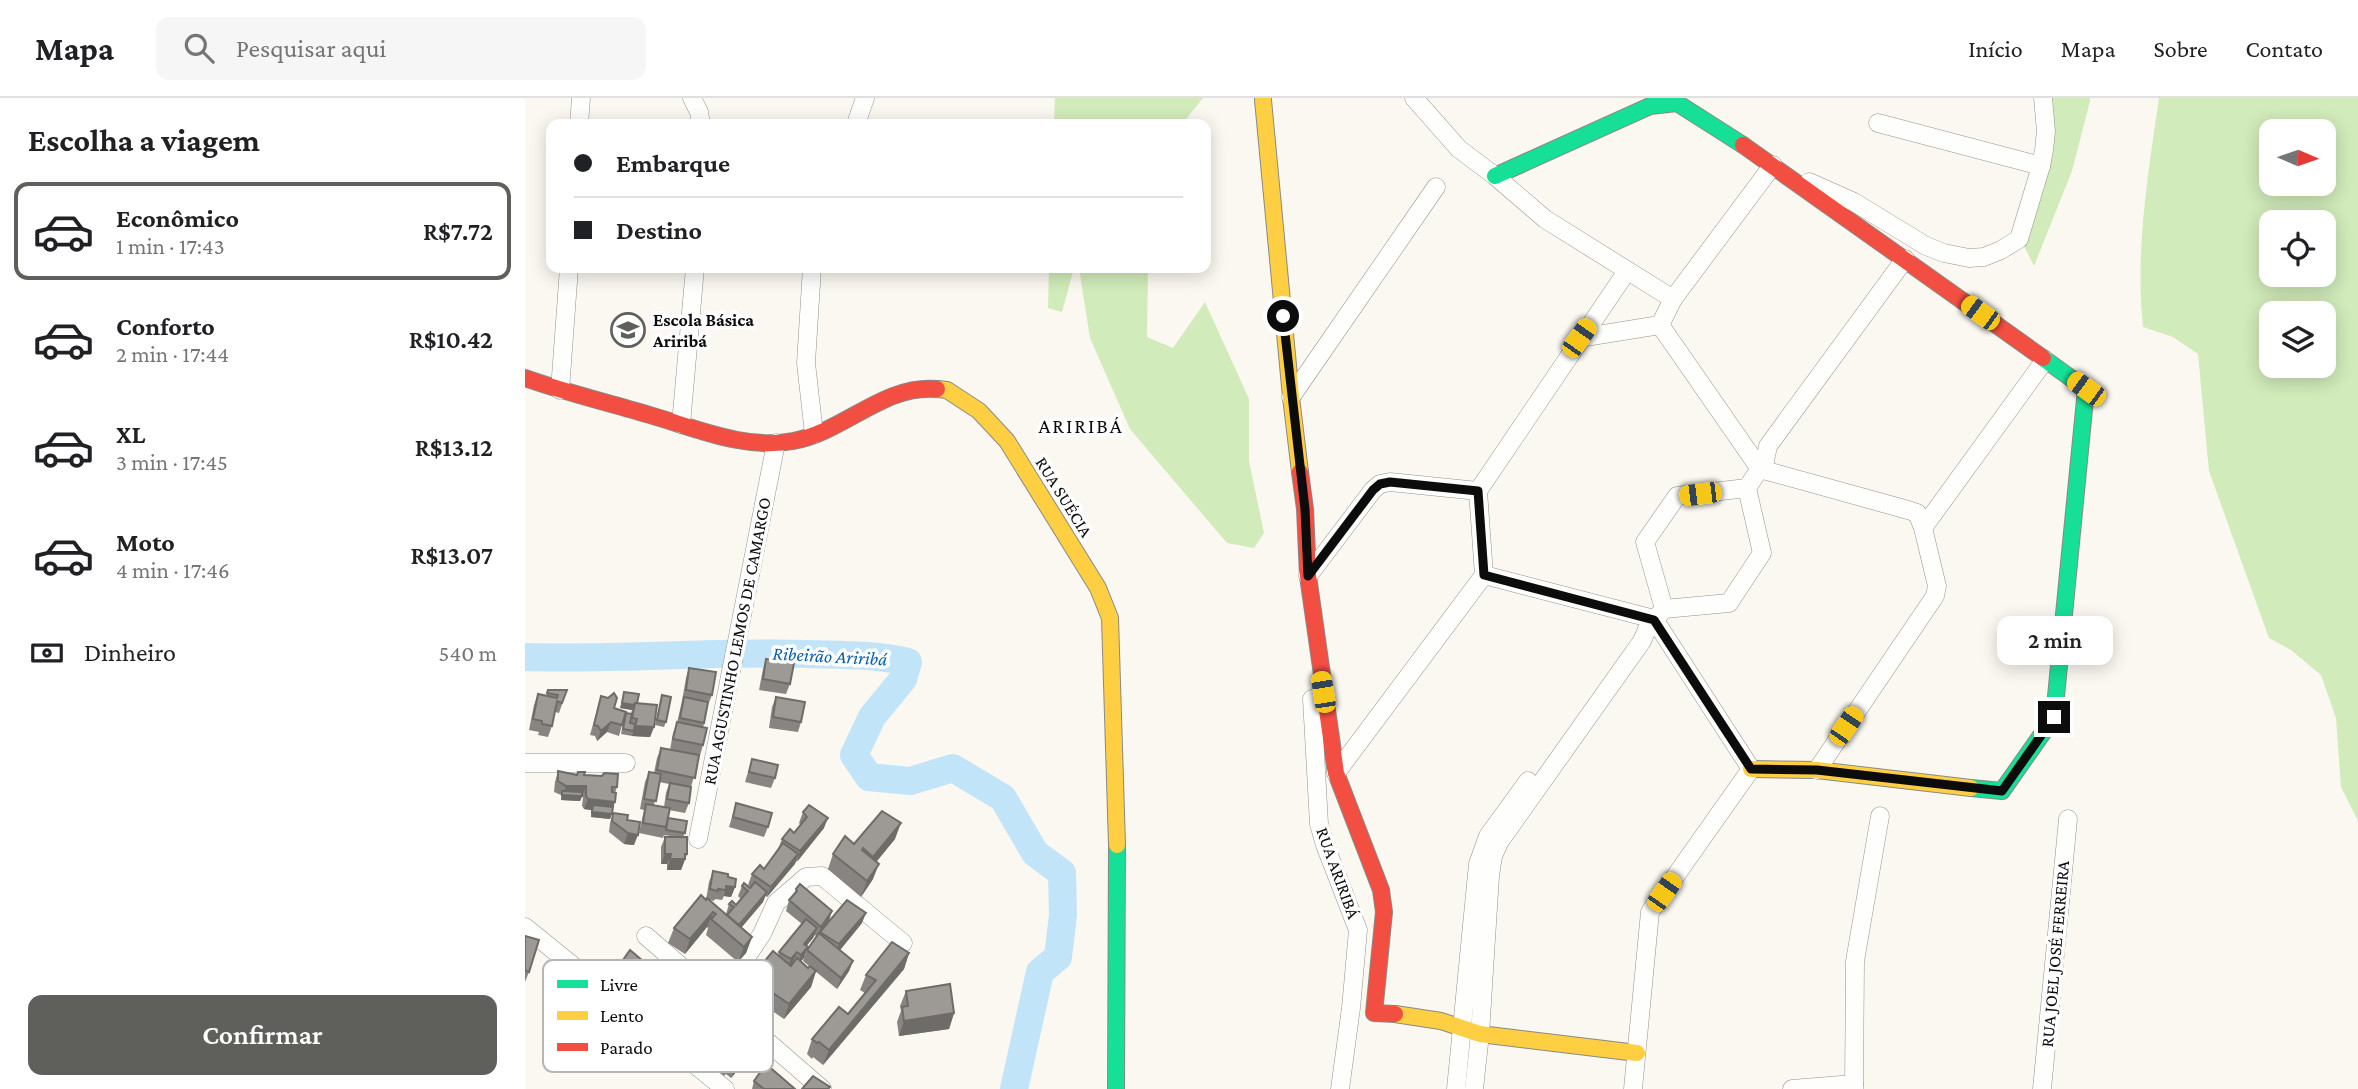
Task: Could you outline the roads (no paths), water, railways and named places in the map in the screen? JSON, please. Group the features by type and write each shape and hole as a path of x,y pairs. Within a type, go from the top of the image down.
{"street":[{"path":"579,119 581,98"},
{"path":"692,98 700,119"},
{"path":"858,119 865,98"},
{"path":"1414,98 1459,149 1545,219 1673,299"},
{"path":"1777,168 1854,202 1926,246 1969,258 1984,257 2018,239 2041,166 2046,131 2043,98"},
{"path":"1263,100 1291,397 1305,509 1308,576 1319,665 1336,773 1381,890 1384,912 1374,1013 1426,1016 1463,1026 1480,1034 1637,1053"},
{"path":"1495,176 1650,106 1677,103 1777,168 2086,389 2054,717 2002,791 1817,770 1751,769"},
{"path":"1878,123 2041,166"},
{"path":"1660,325 1673,299 1777,168"},
{"path":"1291,397 1436,187"},
{"path":"1484,575 1655,619 1729,603 1762,553 1747,488 1762,465 1778,453 1909,262"},
{"path":"1336,773 1484,575 1478,491 1579,338 1627,271"},
{"path":"560,390 569,273"},
{"path":"681,424 695,273"},
{"path":"812,273 806,363 814,435"},
{"path":"1660,325 1762,465 1917,513 1923,528 1937,586 1935,596 1817,770"},
{"path":"1579,338 1660,325"},
{"path":"1923,528 2045,360"},
{"name":"RUA SUÉCIA","path":"525,378 734,438 776,443 814,435 896,394 924,388 947,390 979,411 1007,441 1105,603 1110,618 1117,845 1116,1089"},
{"name":"RUA AGUSTINHO LEMOS DE CAMARGO","path":"698,839 776,443"},
{"path":"1308,576 1380,484 1390,482 1478,491"},
{"path":"1747,488 1677,496 1645,542 1655,619 1751,769"},
{"path":"1455,1089 1478,864 1488,836 1636,636 1655,619"},
{"path":"1474,1089 1493,856 1500,841 1655,619"},
{"name":"RUA ARIRIBÁ","path":"1312,699 1319,824 1358,930 1352,1008 1339,1089"},
{"path":"525,763 626,763"},
{"path":"1633,1089 1650,912 1751,769"},
{"path":"1792,1089 1854,1086 1855,961 1881,816"},
{"name":"RUA JOEL JOSÉ FERREIRA","path":"2042,1089 2068,819"},
{"path":"744,960 762,933 776,903 806,877 822,876 903,943"},
{"path":"525,927 566,960"},
{"path":"646,936 674,960"},
{"path":"1426,1016 1442,1025 1459,1045"},
{"path":"773,1046 823,1089"},
{"path":"704,1072 725,1089"}],"waterway":[{"name":"Ribeirão Ariribá","path":"525,657 772,653 858,655 908,662 903,679 872,717 854,755 869,777 910,781 953,768 1003,798 1035,853 1062,873 1063,915 1058,957 1040,972 1014,1089"}],"place":[{"name":"Escola Básica Ariribá","path":"628,330"}],"district":[{"name":"ARIRIBÁ","path":"1081,426"}]}
